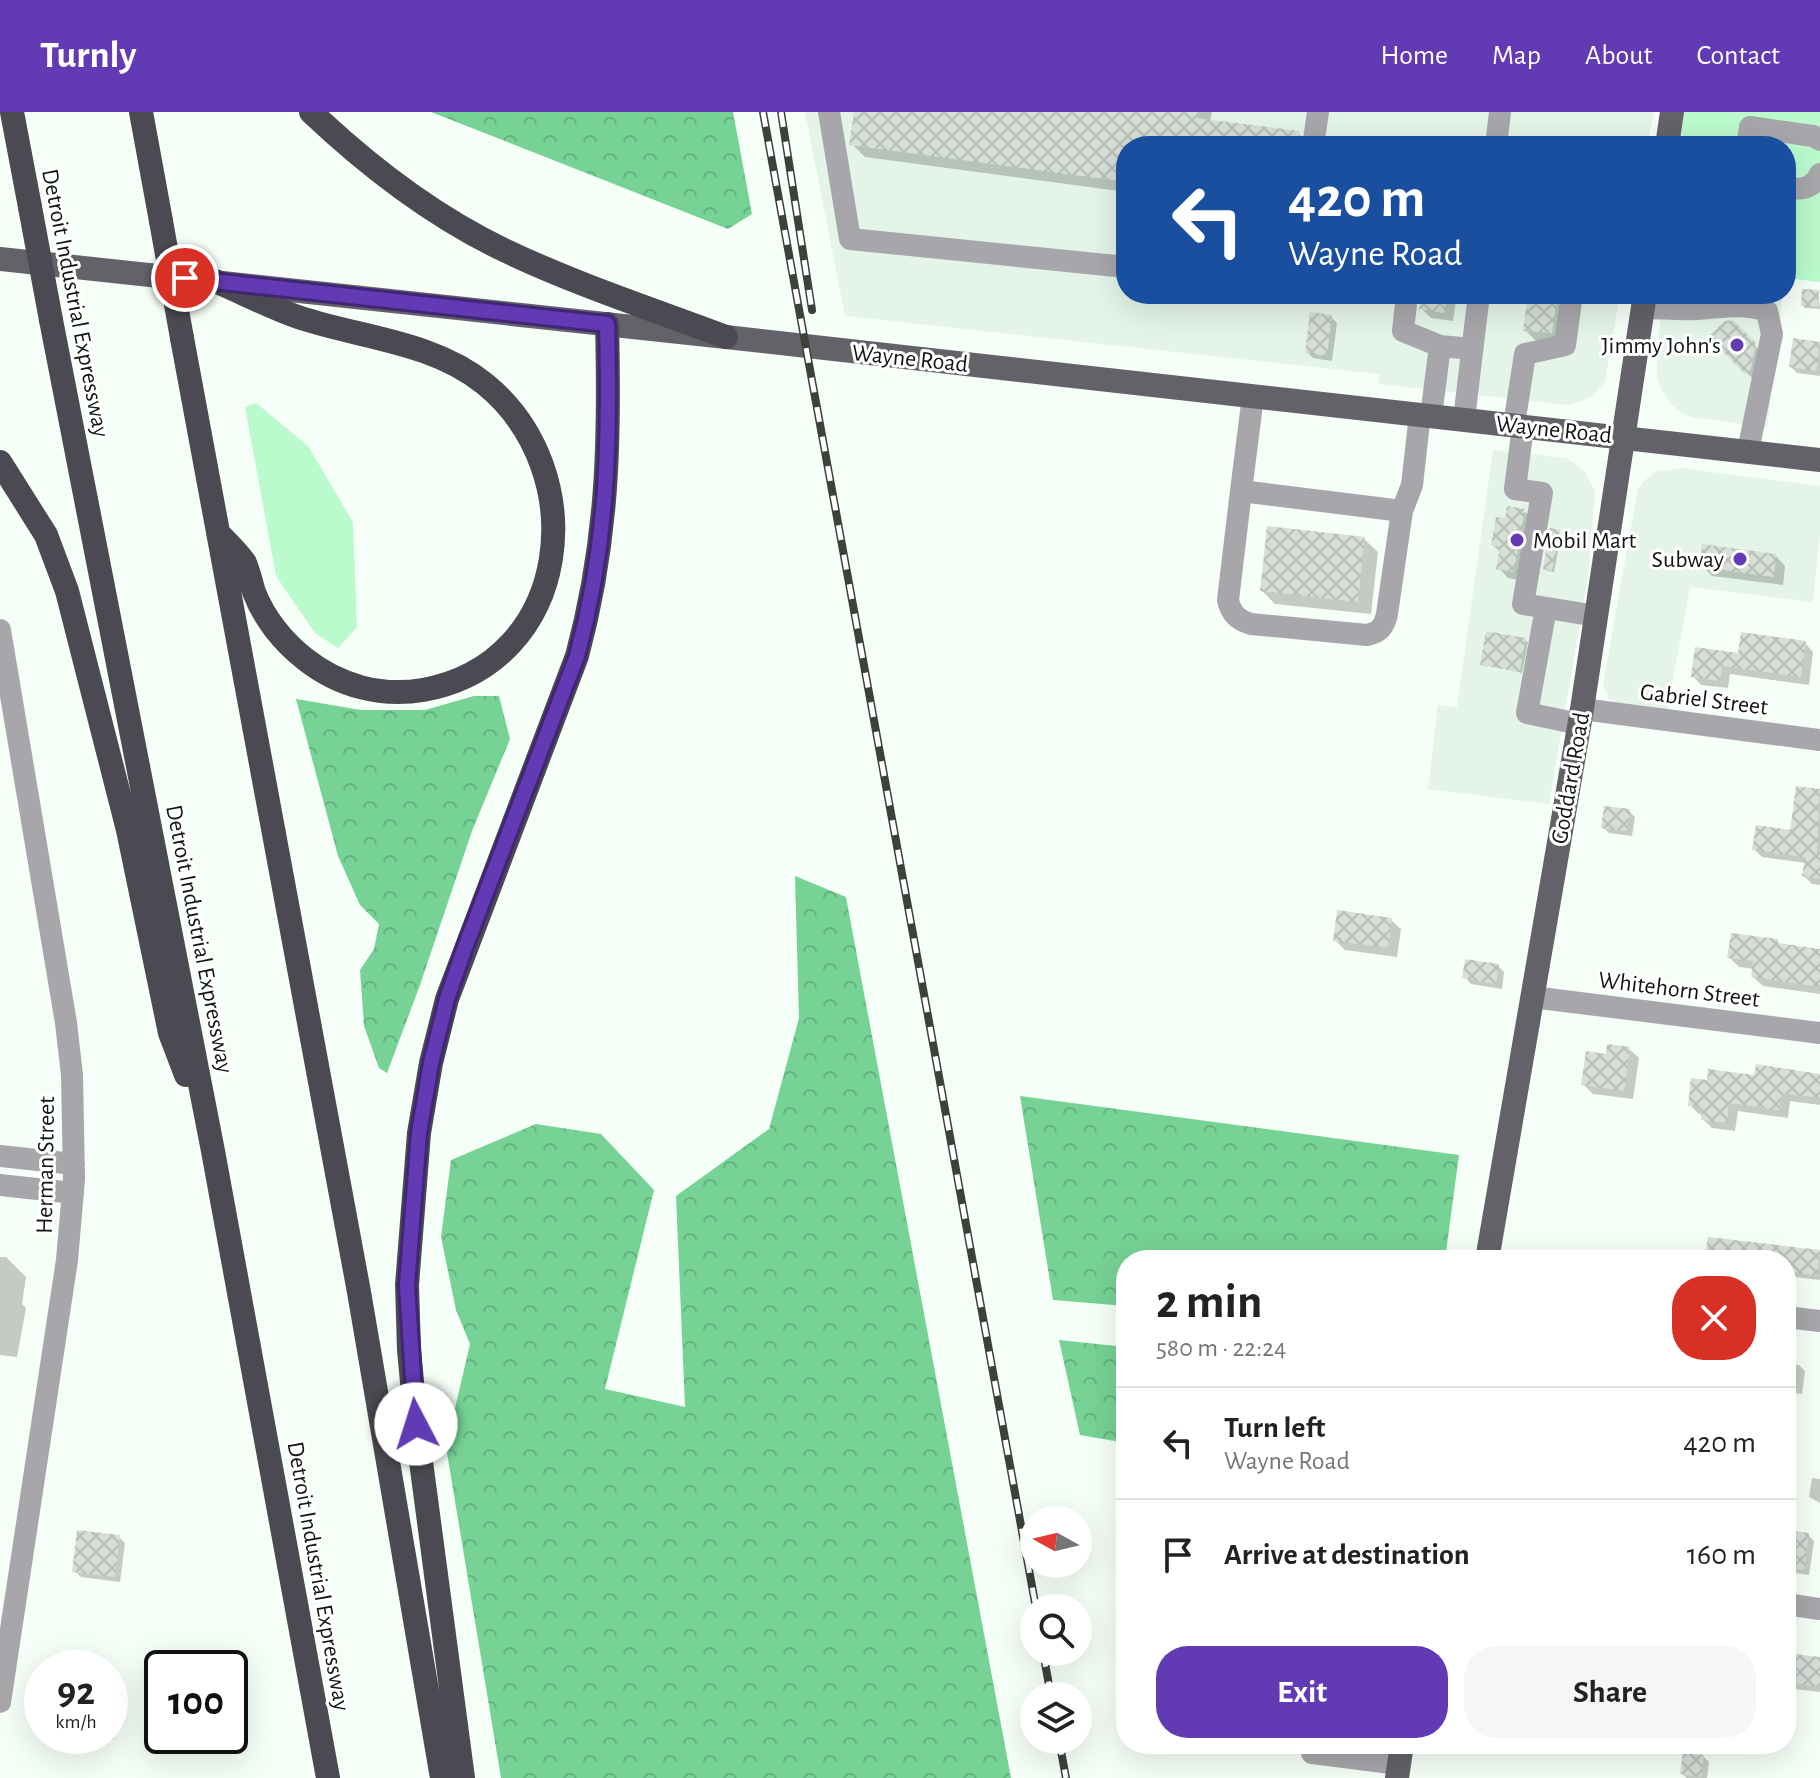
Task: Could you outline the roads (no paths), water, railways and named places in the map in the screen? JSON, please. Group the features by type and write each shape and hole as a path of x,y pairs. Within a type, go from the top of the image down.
{"highway":[{"path":"1,112 19,154"},
{"name":"Detroit Industrial Expressway","path":"12,112 213,1151 328,1778"},
{"path":"141,112 359,1292 442,1778"},
{"path":"311,112 385,177 502,249 561,275 726,337"},
{"path":"215,281 298,317 430,353 459,366 485,384 516,419 539,458 548,480 554,529 546,582 535,611 513,642 477,672 455,682 408,692 354,686 327,674 287,644 255,595 245,564 220,534"},
{"path":"463,1778 409,1350 407,1285 414,1180 431,1063 447,999 577,656 591,606 606,496 607,324"},
{"path":"0,462 46,535 67,591 128,830 170,1033 213,1151"}],"main road":[{"path":"1668,136 1672,112"},
{"name":"Wayne Road","path":"0,259 1820,460"},
{"name":"Goddard Road","path":"1489,1250 1580,717 1644,304"}],"street":[{"path":"829,112 850,239 1116,266"},
{"path":"1314,136 1318,112"},
{"path":"1497,136 1500,112"},
{"path":"1749,136 1750,127 1813,136 1820,140"},
{"path":"1796,189 1812,185 1820,174"},
{"path":"1406,304 1403,331 1440,346 1472,349"},
{"path":"1464,419 1478,304"},
{"path":"1571,304 1565,345 1525,354 1515,489 1542,493 1523,604 1596,616"},
{"path":"1664,304 1697,309 1729,305 1767,311 1772,334 1748,451"},
{"path":"1253,396 1228,600 1230,610 1239,620 1251,624 1367,635 1377,633 1384,626 1387,614 1402,511 1412,485 1440,346"},
{"path":"1241,491 1402,511"},
{"name":"Gabriel Street","path":"1546,608 1527,713 1820,740"},
{"name":"Herman Street","path":"0,630 66,1023 73,1088 74,1164 63,1290 0,1702"},
{"name":"Whitehorn Street","path":"1532,997 1820,1033"},
{"path":"0,1156 74,1164"},
{"path":"0,1185 73,1193"},
{"path":"1796,1318 1820,1321"},
{"path":"1796,1605 1820,1609"},
{"path":"1322,1754 1399,1762"}],"railway":[{"path":"763,112 1033,1594"},
{"path":"781,112 812,310"},
{"path":"1046,1666 1048,1682"},
{"path":"1062,1754 1066,1778"}],"place":[{"name":"Jimmy John's","path":"1737,345"},
{"name":"Mobil Mart","path":"1517,540"},
{"name":"Subway","path":"1740,559"}]}
